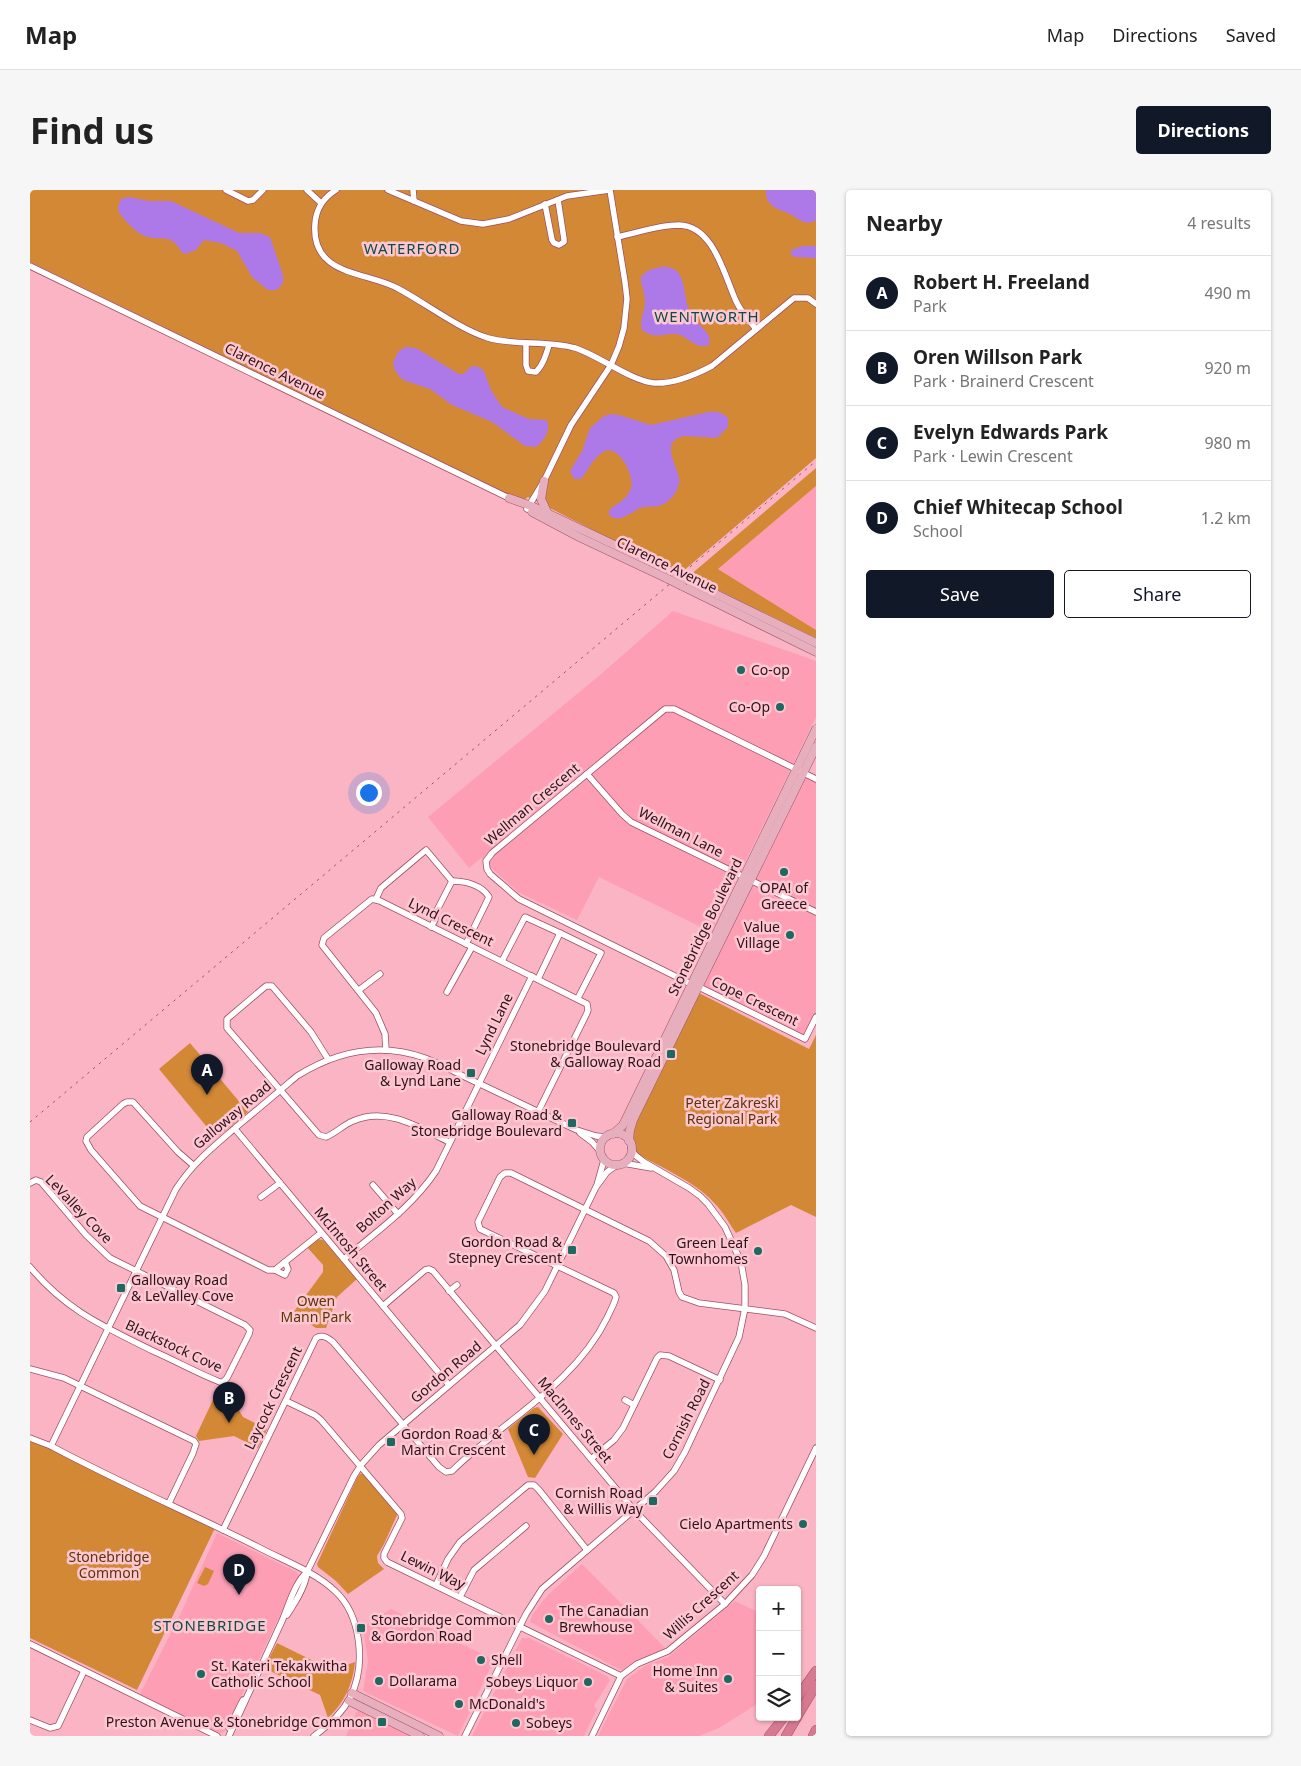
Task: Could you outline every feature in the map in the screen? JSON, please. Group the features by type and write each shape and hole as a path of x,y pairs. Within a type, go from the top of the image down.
{"highway":[{"path":"801,1692 816,1671"},
{"path":"801,1710 816,1685"},
{"path":"769,1736 781,1721"},
{"path":"786,1736 795,1721"},
{"path":"813,1736 816,1730"}],"main road":[{"path":"545,478 541,499 548,514"},
{"name":"Clarence Avenue","path":"509,498 530,508 578,537 671,576 689,580 816,643"},
{"name":"Clarence Avenue","path":"530,508 548,514 671,576 682,586 816,652"},
{"name":"Stonebridge Boulevard","path":"610,1135 623,1125 691,984 747,879 800,772 816,729"},
{"name":"Stonebridge Boulevard","path":"800,772 816,747"},
{"name":"Stonebridge Boulevard","path":"630,1145 630,1130 634,1120 699,987 747,879"},
{"path":"610,1135 621,1135 630,1145 629,1158 620,1164 608,1163 604,1160 600,1151 602,1142 610,1135"},
{"path":"352,1693 439,1736"},
{"path":"349,1700 420,1736"}],"street":[{"path":"226,190 248,201 253,200 263,190"},
{"path":"307,190 321,203"},
{"path":"323,190 328,195"},
{"path":"336,190 321,203 315,224 316,239 322,252 333,265 342,270 389,283 480,335 497,340 574,348 650,382 666,382 696,374 712,366 794,298 808,298 816,304"},
{"path":"388,190 461,221 483,224 509,219 567,196 609,190 627,299 624,328 611,365 571,425 530,508"},
{"path":"413,190 414,201"},
{"path":"545,204 552,240 559,245 564,242 564,239 558,200"},
{"path":"617,237 678,225 689,227 702,234 711,245 742,312 756,329"},
{"name":"Clarence Avenue","path":"30,266 509,498"},
{"path":"526,343 526,365 528,371 532,373 539,369 545,359 549,345"},
{"name":"Wellman Crescent","path":"691,984 519,899 495,879 487,869 486,861 492,853 665,709 669,708 800,772"},
{"path":"800,772 816,779"},
{"name":"Wellman Lane","path":"587,774 631,822 816,912"},
{"path":"386,1050 385,1034 381,1020 359,990 324,949 322,942 324,938 368,901 376,900 381,888 426,850 452,881 473,885 486,891 489,897 469,946 447,992"},
{"path":"432,927 435,914 452,881"},
{"name":"Lynd Crescent","path":"376,900 578,998"},
{"path":"502,961 525,917 600,954 578,998 587,1004 588,1010 538,1112"},
{"path":"538,979 560,933"},
{"path":"359,990 380,974"},
{"name":"Lynd Lane","path":"479,1084 532,976"},
{"path":"328,1059 311,1032 275,988 266,986 226,1019 226,1025 322,1137 331,1135 336,1130 355,1120 383,1116 406,1122 449,1142"},
{"name":"Cope Crescent","path":"699,987 805,1039 816,1017"},
{"name":"Galloway Road","path":"52,1446 176,1189 193,1165 210,1148 280,1090 298,1076 328,1059 356,1052 386,1050 424,1058 577,1130 596,1136 610,1135"},
{"name":"Bolton Way","path":"344,1259 408,1206 427,1185 436,1171 479,1084"},
{"path":"193,1165 178,1152 133,1102 123,1104 87,1137 86,1141 91,1150 135,1202 145,1209 268,1270 275,1270 285,1275 288,1269 285,1262"},
{"name":"McIntosh Street","path":"235,1129 449,1385"},
{"name":"Galloway Road","path":"577,1130 600,1151"},
{"name":"Cornish Road","path":"465,1736 520,1626 542,1589 655,1492 674,1471 720,1380 739,1337 745,1308 746,1285 741,1262 725,1227 700,1196 677,1180 638,1158 630,1145"},
{"name":"Gordon Road","path":"596,1187 604,1160"},
{"name":"Cornish Road","path":"620,1164 655,1169"},
{"name":"Gordon Road","path":"227,1736 243,1708 249,1690 302,1576 306,1572 361,1465 402,1424 520,1325 545,1291 596,1187 607,1172 620,1164"},
{"path":"402,1424 439,1467 446,1472 452,1471 539,1398 581,1357 604,1324 616,1297 614,1293 480,1229 478,1222 500,1177 508,1172 644,1238 654,1245 666,1256 674,1270 679,1292 682,1296 699,1302 785,1314 816,1328"},
{"name":"LeValley Cove","path":"30,1182 36,1180 41,1182 97,1247 110,1258 136,1271"},
{"path":"261,1198 280,1183"},
{"path":"373,1185 398,1214"},
{"path":"275,1270 321,1233"},
{"path":"30,1266 44,1284 71,1307 108,1329"},
{"name":"MacInnes Street","path":"383,1306 425,1270 433,1271 634,1510 725,1604"},
{"name":"Blackstock Cove","path":"108,1329 221,1383 227,1378 249,1334 250,1330 244,1324 136,1271"},
{"path":"449,1291 457,1285"},
{"name":"Laycock Crescent","path":"223,1530 316,1338 324,1337 334,1342 402,1424"},
{"path":"591,1459 614,1440 623,1428 660,1355 669,1356 720,1380"},
{"path":"30,1370 48,1373 81,1386 194,1441 196,1444 194,1452 169,1503"},
{"path":"625,1400 634,1405"},
{"path":"286,1401 315,1415 321,1420 361,1465"},
{"path":"30,1438 52,1446 223,1530 321,1580 338,1593 352,1618 359,1640 357,1673 349,1700 333,1720 314,1736"},
{"name":"Willis Crescent","path":"621,1676 637,1664 668,1651 725,1604 748,1580 757,1567 816,1448"},
{"name":"Lewin Way","path":"361,1465 398,1509 402,1518 384,1554 384,1558 388,1562 520,1626"},
{"path":"436,1585 448,1559 460,1542 528,1485 534,1485 539,1490 588,1550"},
{"path":"460,1598 474,1570 526,1526"},
{"path":"520,1626 621,1676 592,1736"},
{"path":"30,1644 217,1736"},
{"path":"30,1720 50,1728 58,1726 84,1671"}],"shaded area":[{"path":"766,190 816,190 816,220 809,223 773,206 768,200"},
{"path":"129,197 149,201 171,201 239,233 260,233 270,237 283,275 283,283 277,290 268,290 252,277 237,251 221,243 204,240 196,250 185,254 170,240 141,234 128,223 118,210 121,199"},
{"path":"803,246 816,246 816,258 795,257 791,255 791,250"},
{"path":"660,267 670,268 681,276 688,309 709,336 709,345 698,345 680,335 658,336 642,330 641,322 645,301 641,276 649,270"},
{"path":"405,347 416,348 459,374 463,374 472,366 479,367 484,371 491,390 502,407 529,419 546,420 548,430 544,439 536,447 525,446 492,422 452,405 430,389 403,380 395,371 393,363 398,352"},
{"path":"708,412 719,412 726,416 728,418 728,427 717,438 685,436 676,439 672,444 671,450 679,484 672,498 662,505 640,508 621,518 609,515 609,510 627,496 632,483 628,469 620,456 609,450 603,452 593,461 581,479 574,479 570,471 582,451 590,428 604,416 611,414 619,415 651,425"},
{"path":"816,486 816,630 718,569"},
{"path":"673,611 816,661 816,717 711,932 599,877 577,920 518,892 481,858 469,868 428,817 600,675"},
{"path":"803,773 816,779 816,1022 808,1041 699,987"},
{"path":"217,1533 297,1572 299,1576 224,1732 219,1733 140,1694 180,1615"},
{"path":"582,1564 668,1651 625,1672 530,1622 533,1614 548,1595"},
{"path":"735,1601 756,1611 756,1704 719,1728 699,1736 598,1736 627,1679 645,1666 668,1657"},
{"path":"391,1609 494,1660 458,1736 363,1691 368,1661 363,1627"},
{"path":"522,1638 529,1638 607,1676 610,1680 594,1706 597,1709 584,1736 472,1736"},
{"path":"358,1709 415,1736 346,1736"}],"green space":[{"path":"30,190 816,190 816,458 682,572 658,560 656,562 528,497 524,500 510,495 30,262"},
{"path":"816,468 816,486 718,569 816,630 816,638 689,576"},
{"name":"Peter Zakreski Regional Park","path":"699,993 809,1049 816,1035 816,1217 791,1205 736,1233 710,1198 691,1184 639,1155 635,1149 631,1140 630,1130"},
{"path":"190,1043 248,1112 216,1138 159,1069"},
{"name":"Owen Mann Park","path":"317,1239 323,1240 357,1279 337,1297 326,1328 316,1328 293,1313 323,1272 323,1265 307,1247"},
{"path":"219,1387 225,1387 243,1417 267,1429 258,1448 234,1436 199,1441 196,1436"},
{"path":"538,1407 563,1434 535,1478 528,1477 508,1429 534,1408"},
{"name":"Stonebridge Common","path":"30,1440 47,1446 215,1528 137,1690 30,1638"},
{"path":"364,1473 397,1512 397,1515 377,1556 378,1563 384,1569 348,1594 317,1564 357,1478 360,1474"},
{"path":"205,1567 214,1571 208,1584 204,1586 197,1583"},
{"path":"241,1572 253,1580 237,1590 233,1588"},
{"path":"277,1643 332,1670 355,1662 347,1693 328,1718 320,1695 264,1668"}],"railway":[{"path":"30,1122 816,461"}],"place":[{"name":"Co-op","path":"741,670"},
{"name":"Co-Op","path":"780,707"},
{"name":"OPA! of Greece","path":"784,872"},
{"name":"Value Village","path":"790,935"},
{"name":"Stonebridge Boulevard & Galloway Road","path":"671,1054"},
{"name":"Galloway Road & Lynd Lane","path":"471,1073"},
{"name":"Robert H. Freeland","path":"207,1095"},
{"name":"Galloway Road & Stonebridge Boulevard","path":"572,1123"},
{"name":"Gordon Road & Stepney Crescent","path":"572,1250"},
{"name":"Green Leaf Townhomes","path":"758,1251"},
{"name":"Galloway Road & LeValley Cove","path":"121,1288"},
{"name":"Oren Willson Park","path":"229,1423"},
{"name":"Gordon Road & Martin Crescent","path":"391,1442"},
{"name":"Evelyn Edwards Park","path":"534,1455"},
{"name":"Cornish Road & Willis Way","path":"653,1501"},
{"name":"Cielo Apartments","path":"803,1524"},
{"name":"Chief Whitecap School","path":"239,1595"},
{"name":"The Canadian Brewhouse","path":"549,1619"},
{"name":"Stonebridge Common & Gordon Road","path":"361,1628"},
{"name":"Shell","path":"481,1660"},
{"name":"St. Kateri Tekakwitha Catholic School","path":"201,1674"},
{"name":"Home Inn & Suites","path":"728,1679"},
{"name":"Dollarama","path":"379,1681"},
{"name":"Sobeys Liquor","path":"588,1682"},
{"name":"McDonald's","path":"459,1704"},
{"name":"Preston Avenue & Stonebridge Common","path":"382,1722"},
{"name":"Sobeys","path":"516,1723"}],"district":[{"name":"WATERFORD","path":"412,249"},
{"name":"WENTWORTH","path":"707,317"},
{"name":"STONEBRIDGE","path":"210,1626"}]}
